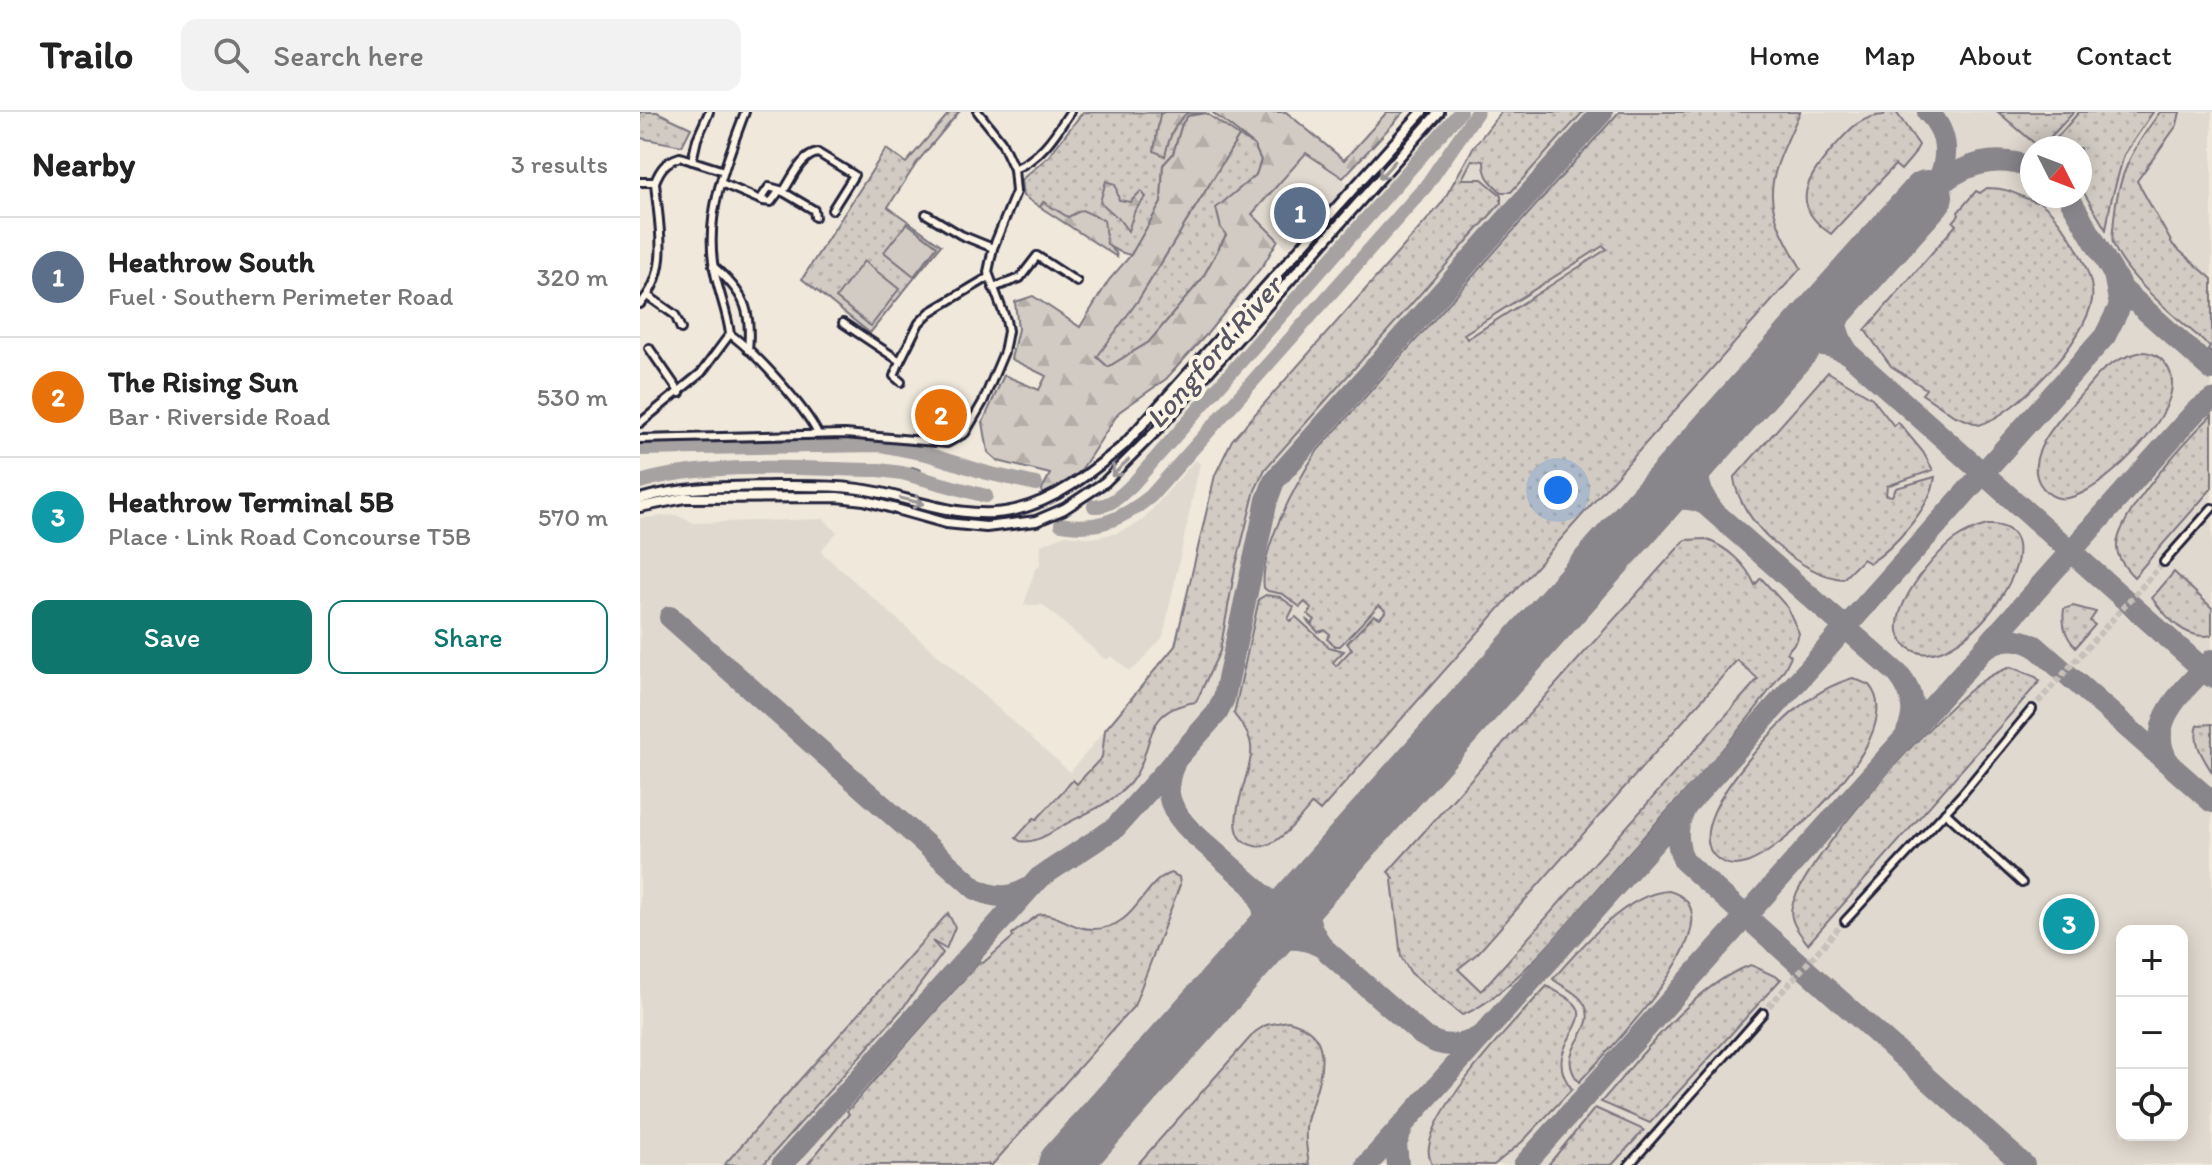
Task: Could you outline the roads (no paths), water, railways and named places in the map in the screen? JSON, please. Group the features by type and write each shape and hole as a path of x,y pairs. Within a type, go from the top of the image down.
{"street":[{"path":"692,161 709,112"},
{"path":"745,112 712,212 713,266 726,307 730,334 798,404 818,434"},
{"path":"640,439 845,434 947,443 967,430 983,402 1004,352 1008,331 1006,320 989,277 988,264 1014,202 1016,179 1001,141 978,112"},
{"path":"1014,169 1037,156 1070,112"},
{"path":"640,499 686,489 835,486 877,492 951,510 983,513 1017,510 1049,499 1124,445 1422,112"},
{"path":"640,507 685,498 837,497 864,500 946,523 986,527 1036,521 1064,509 1105,482 1156,431 1439,112"},
{"path":"721,183 771,202 802,163 811,154 818,153 854,175 832,210"},
{"path":"640,304 648,296 660,270 655,182 661,169 680,157 724,171"},
{"path":"640,182 655,182"},
{"path":"782,191 814,210 815,217"},
{"path":"926,214 961,235 993,248"},
{"path":"993,288 1020,278 1042,249"},
{"path":"1037,256 1077,282"},
{"path":"713,266 744,299 750,321 748,350"},
{"path":"901,382 894,376 919,323 930,312 989,277"},
{"path":"648,296 675,315 681,329"},
{"path":"843,323 900,361"},
{"path":"640,423 680,393 712,361 730,334"},
{"path":"649,348 680,393"},
{"path":"640,410 647,419"},
{"path":"2164,562 2212,508"},
{"path":"1845,921 1945,812 2032,709"},
{"path":"1945,812 2022,883"},
{"path":"1629,1165 1763,1013"}],"waterway":[{"name":"Longford River","path":"1094,506 1111,502 1133,484 1460,112"},
{"path":"1061,524 1086,526 1109,521 1131,511 1151,496 1426,186 1477,112"},
{"name":"Longford River","path":"640,449 880,445 930,455 1036,484"},
{"path":"902,473 912,467 921,470"},
{"path":"640,482 668,475 727,469 879,470 902,473 986,496"}],"tunnel":[{"path":"2032,709 2164,562"},
{"path":"1763,1013 1845,921"}],"place":[{"name":"Heathrow South","path":"1300,213"},
{"name":"The Rising Sun","path":"941,415"},
{"name":"Heathrow Terminal 5B","path":"2069,924"}]}
